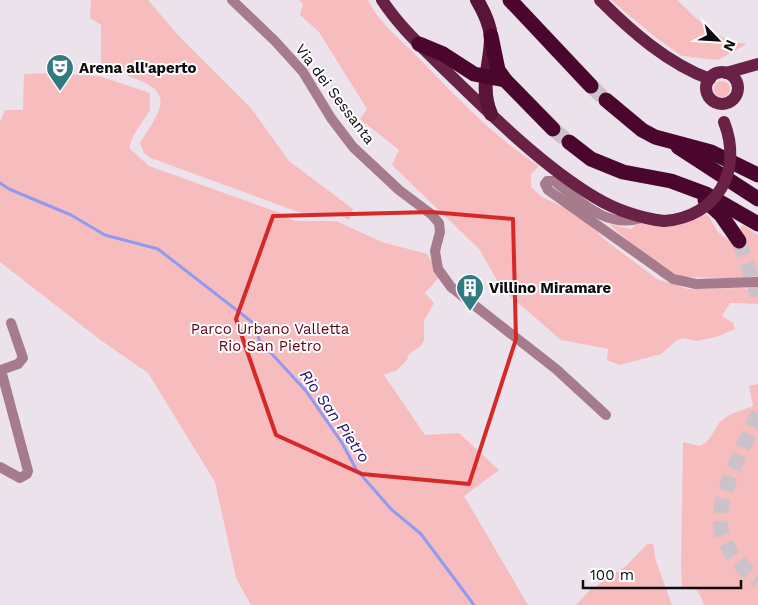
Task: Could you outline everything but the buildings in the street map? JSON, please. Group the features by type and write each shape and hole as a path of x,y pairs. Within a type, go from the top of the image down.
{"highway":[{"path":"477,0 491,36 494,57 505,80 553,129"},
{"path":"510,0 591,86"},
{"path":"491,36 485,77 486,100 491,114"},
{"path":"419,44 443,54 474,74 505,80"},
{"path":"606,100 642,130 670,142 711,152 758,175"},
{"path":"569,142 591,159 623,172 690,188 706,194 758,224"},
{"path":"670,142 704,166 758,199"},
{"path":"690,188 721,215 739,241"}],"main road":[{"path":"382,0 403,28 491,114 596,198 642,218 664,220 688,217 698,212 718,194 724,182 731,155 730,142 724,122 725,104"},
{"path":"600,0 640,36 686,69 710,79"},
{"path":"758,64 737,82 736,96 725,104 717,103 709,97 707,86 710,79 719,73 726,73 758,64"},
{"path":"726,73 737,82"}],"street":[{"name":"Via dei Sessanta","path":"232,0 275,41 303,72 331,118 353,147 399,190 431,214 439,224 440,232 435,251 438,269 451,287 556,369 606,415"},
{"path":"642,218 628,221 609,219 554,182 547,181 545,184 548,190 672,279 696,284 758,282"},
{"path":"0,467 20,478 27,474 28,471 1,370 18,364 23,358 11,323"}],"highlighted area":[{"path":"431,212 513,219 516,339 469,484 362,474 276,435 236,319 273,216"}],"green space":[{"path":"91,0 148,0 178,35 251,108 289,161 353,209 349,220 338,214 301,213 151,158 144,153 140,143 159,111 161,102 159,95 154,88 128,76 128,72 101,63 101,25 90,18"},
{"path":"299,0 368,0 388,28 473,113 505,141 539,166 531,174 531,187 542,197 581,215 605,240 657,279 688,289 743,288 758,292 758,304 730,303 722,316 733,323 735,329 716,337 697,341 683,338 677,340 661,354 620,365 607,360 608,349 561,340 502,289 479,249 392,165 399,150 360,119 367,109 319,32 300,15 303,4"},
{"path":"611,0 677,0 716,34 735,42 747,44 718,60 682,56 655,37"},
{"name":"Parco Urbano Valletta Rio San Pietro","path":"55,73 99,76 150,93 150,110 133,136 129,148 149,166 277,212 295,221 336,221 382,242 427,254 440,276 425,293 434,303 424,321 424,340 421,346 409,354 407,360 397,370 384,375 425,435 459,433 499,470 464,496 528,605 251,605 236,578 215,482 148,373 99,339 0,262 0,122 5,110 23,110 24,74"},
{"path":"722,81 728,83 730,89 728,95 722,97 716,95 714,89 716,83"},
{"path":"707,214 718,232 736,246 744,238 740,229 743,225 758,235 758,279 683,277 667,270 636,248 609,224 631,229 638,223 675,225"},
{"path":"758,384 758,605 704,605 697,591 682,587 683,442 697,446 702,445 711,437 721,421 736,412 753,406 749,386"},
{"path":"647,544 653,544 656,561 672,605 576,605 590,590 626,566"}],"waterway":[{"name":"Rio San Pietro","path":"0,183 9,189 71,215 105,235 158,249 257,326 259,340 306,391 342,443 356,469 391,509 421,534 474,605"}],"tunnel":[{"path":"591,86 606,100"},
{"path":"553,129 569,142"},
{"path":"739,241 758,296"},
{"path":"758,413 729,480 721,507 720,519 723,537 727,546 744,568 758,581"}],"place":[{"name":"Arena all'aperto","path":"60,92"},
{"name":"Villino Miramare","path":"470,312"}]}
